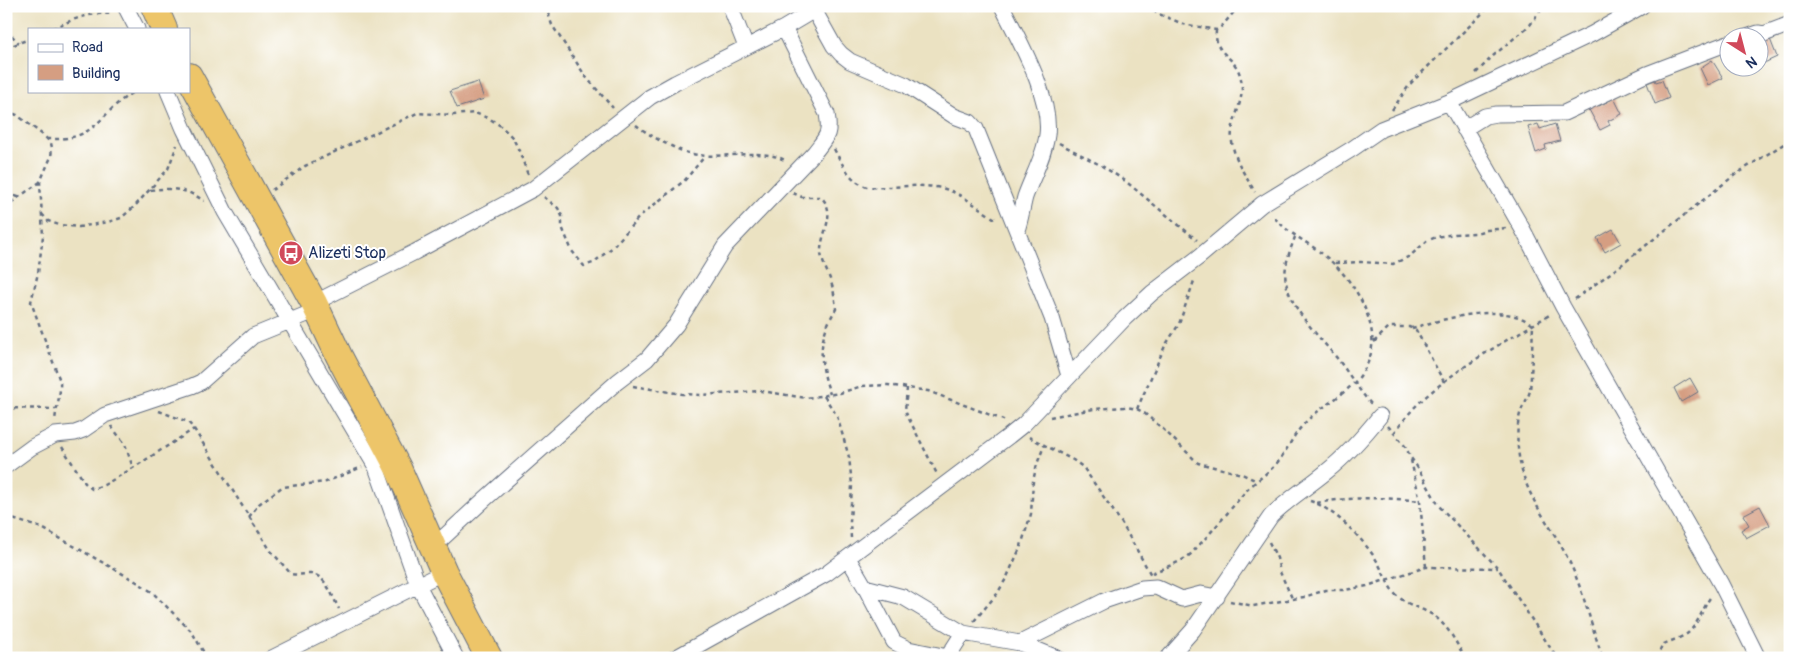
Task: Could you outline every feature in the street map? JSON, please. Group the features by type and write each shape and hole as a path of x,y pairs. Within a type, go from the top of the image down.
{"highway":[{"path":"154,6 164,28"},
{"path":"190,78 316,306 398,468 444,572 489,658"}],"street":[{"path":"730,6 746,47"},
{"path":"1002,6 1028,59 1042,97 1048,126 1040,160 1025,198 1021,221 1017,230"},
{"path":"675,658 804,587 851,556 1021,427 1152,293 1262,204 1381,129 1449,102 1592,34 1642,6"},
{"path":"126,8 136,28"},
{"path":"6,466 32,447 54,435 75,433 83,430 105,415 196,384 253,336 289,321 533,189 650,97 784,28 817,8 834,46 850,61 906,84 954,116 972,124 980,138 1004,203 1017,230 1052,318 1069,376"},
{"path":"1768,32 1790,24"},
{"path":"433,548 486,498 617,382 647,359 676,325 725,246 782,184 814,153 826,137 829,128 827,114 784,28"},
{"path":"1464,129 1486,116 1496,114 1564,113 1647,74 1718,47"},
{"path":"168,92 184,129 225,212 376,467 418,585 456,658"},
{"path":"1449,102 1524,230 1563,307 1721,584 1758,658"},
{"path":"1171,656 1217,597 1262,527 1281,506 1349,452 1380,416"},
{"path":"851,556 894,642 908,649 947,657 963,633"},
{"path":"272,658 444,572"},
{"path":"1020,643 1122,594 1142,588 1153,580 1178,599 1201,594 1217,597"},
{"path":"865,587 903,597 963,633 1020,643 1057,658"}],"path":[{"path":"552,6 549,16 552,25 586,77 603,98 625,118 654,138 692,154 705,156 746,155 778,157 798,169"},
{"path":"1146,6 1159,14 1183,24 1216,30 1222,26 1239,6"},
{"path":"1381,129 1410,84 1490,6"},
{"path":"1475,75 1494,56 1530,26 1544,6"},
{"path":"54,28 80,17 98,13 114,14 126,8"},
{"path":"6,30 19,43"},
{"path":"617,382 682,394 701,395 761,391 796,397 824,396 862,386 888,385 928,391 1021,427 1044,446 1083,467 1121,522 1153,580 1187,557 1217,527 1246,490 1277,464 1303,424 1354,382 1366,368 1374,343 1363,302 1334,263 1280,225 1262,204 1244,174 1233,146 1232,131 1242,93 1242,79 1234,62 1219,50 1216,30"},
{"path":"6,48 28,39"},
{"path":"46,139 73,137 89,131 100,123 120,102 135,92"},
{"path":"6,111 17,115 51,143 52,148 51,157 40,182 41,254 31,302 60,381 61,391 56,409 54,435 90,489 104,486 194,429"},
{"path":"258,199 305,166 417,113 453,115 475,113 501,126 513,138 533,189 558,208 562,216 562,227 572,251 584,266 593,263 613,247 640,216 686,180 705,156"},
{"path":"41,213 48,220 59,225 79,227 121,218 128,213 168,168 184,129"},
{"path":"1047,136 1124,180 1203,253 1179,324 1166,346 1137,409"},
{"path":"826,137 851,177 858,183 867,187 933,187 949,190 1017,230"},
{"path":"1394,433 1418,403 1444,382 1478,358 1563,307 1620,266 1736,174 1790,140"},
{"path":"6,209 40,182"},
{"path":"782,184 802,197 821,197 826,202 828,210 828,220 821,252 831,281 836,309 827,323 822,340 822,372 830,394"},
{"path":"149,190 168,189 190,192 225,212"},
{"path":"6,194 19,197"},
{"path":"1334,263 1393,264 1410,256 1427,241 1436,237 1476,233 1500,228 1524,230"},
{"path":"1295,237 1285,268 1285,278 1288,290 1298,309 1405,446 1439,506 1498,568 1557,658"},
{"path":"1374,343 1388,327 1412,328 1462,315 1516,315 1533,325"},
{"path":"1533,325 1529,392 1520,416 1518,454 1527,489 1561,545 1575,575 1603,658"},
{"path":"1412,328 1419,333 1444,382"},
{"path":"908,388 905,411 943,486"},
{"path":"824,396 837,416 849,458 852,484 851,556"},
{"path":"136,404 188,422 271,551 290,574 301,576 312,574 318,576 325,583 345,621"},
{"path":"1021,427 1080,411 1127,407 1137,409 1164,430 1198,463 1242,474 1257,481"},
{"path":"6,408 56,409"},
{"path":"105,415 125,444 133,468"},
{"path":"963,633 997,594 1021,546 1031,514 1033,481 1044,446"},
{"path":"1411,458 1420,501 1426,567"},
{"path":"249,517 259,504 282,487 326,482 357,468 376,467"},
{"path":"1294,496 1317,503 1333,513 1375,558 1395,594 1410,605 1432,615 1446,626 1465,658"},
{"path":"1317,503 1344,499 1420,501"},
{"path":"6,517 42,528 127,575 152,592 192,632 207,658"},
{"path":"1262,527 1278,558 1280,572 1292,598"},
{"path":"1217,597 1253,606 1304,597 1326,590 1345,590 1367,586 1426,567 1498,568"},
{"path":"1656,658 1662,645 1687,634 1721,584"}],"building":[{"path":"1770,39 1777,57 1768,61 1768,40"},
{"path":"1712,60 1718,70 1718,78 1723,78 1708,85 1700,68"},
{"path":"1655,80 1656,82 1662,80 1669,98 1655,104 1647,83"},
{"path":"478,82 484,99 457,108 450,91"},
{"path":"1614,98 1622,114 1608,121 1610,125 1600,130 1587,106 1597,101 1599,106"},
{"path":"1538,124 1540,129 1555,124 1560,141 1545,145 1546,149 1536,153 1528,127"},
{"path":"1613,229 1621,243 1605,252 1597,238"},
{"path":"1690,378 1698,392 1681,402 1674,388"},
{"path":"1760,506 1770,525 1746,538 1741,530 1749,525 1743,515"}],"place":[{"name":"Alizeti Stop","path":"291,253"}]}
